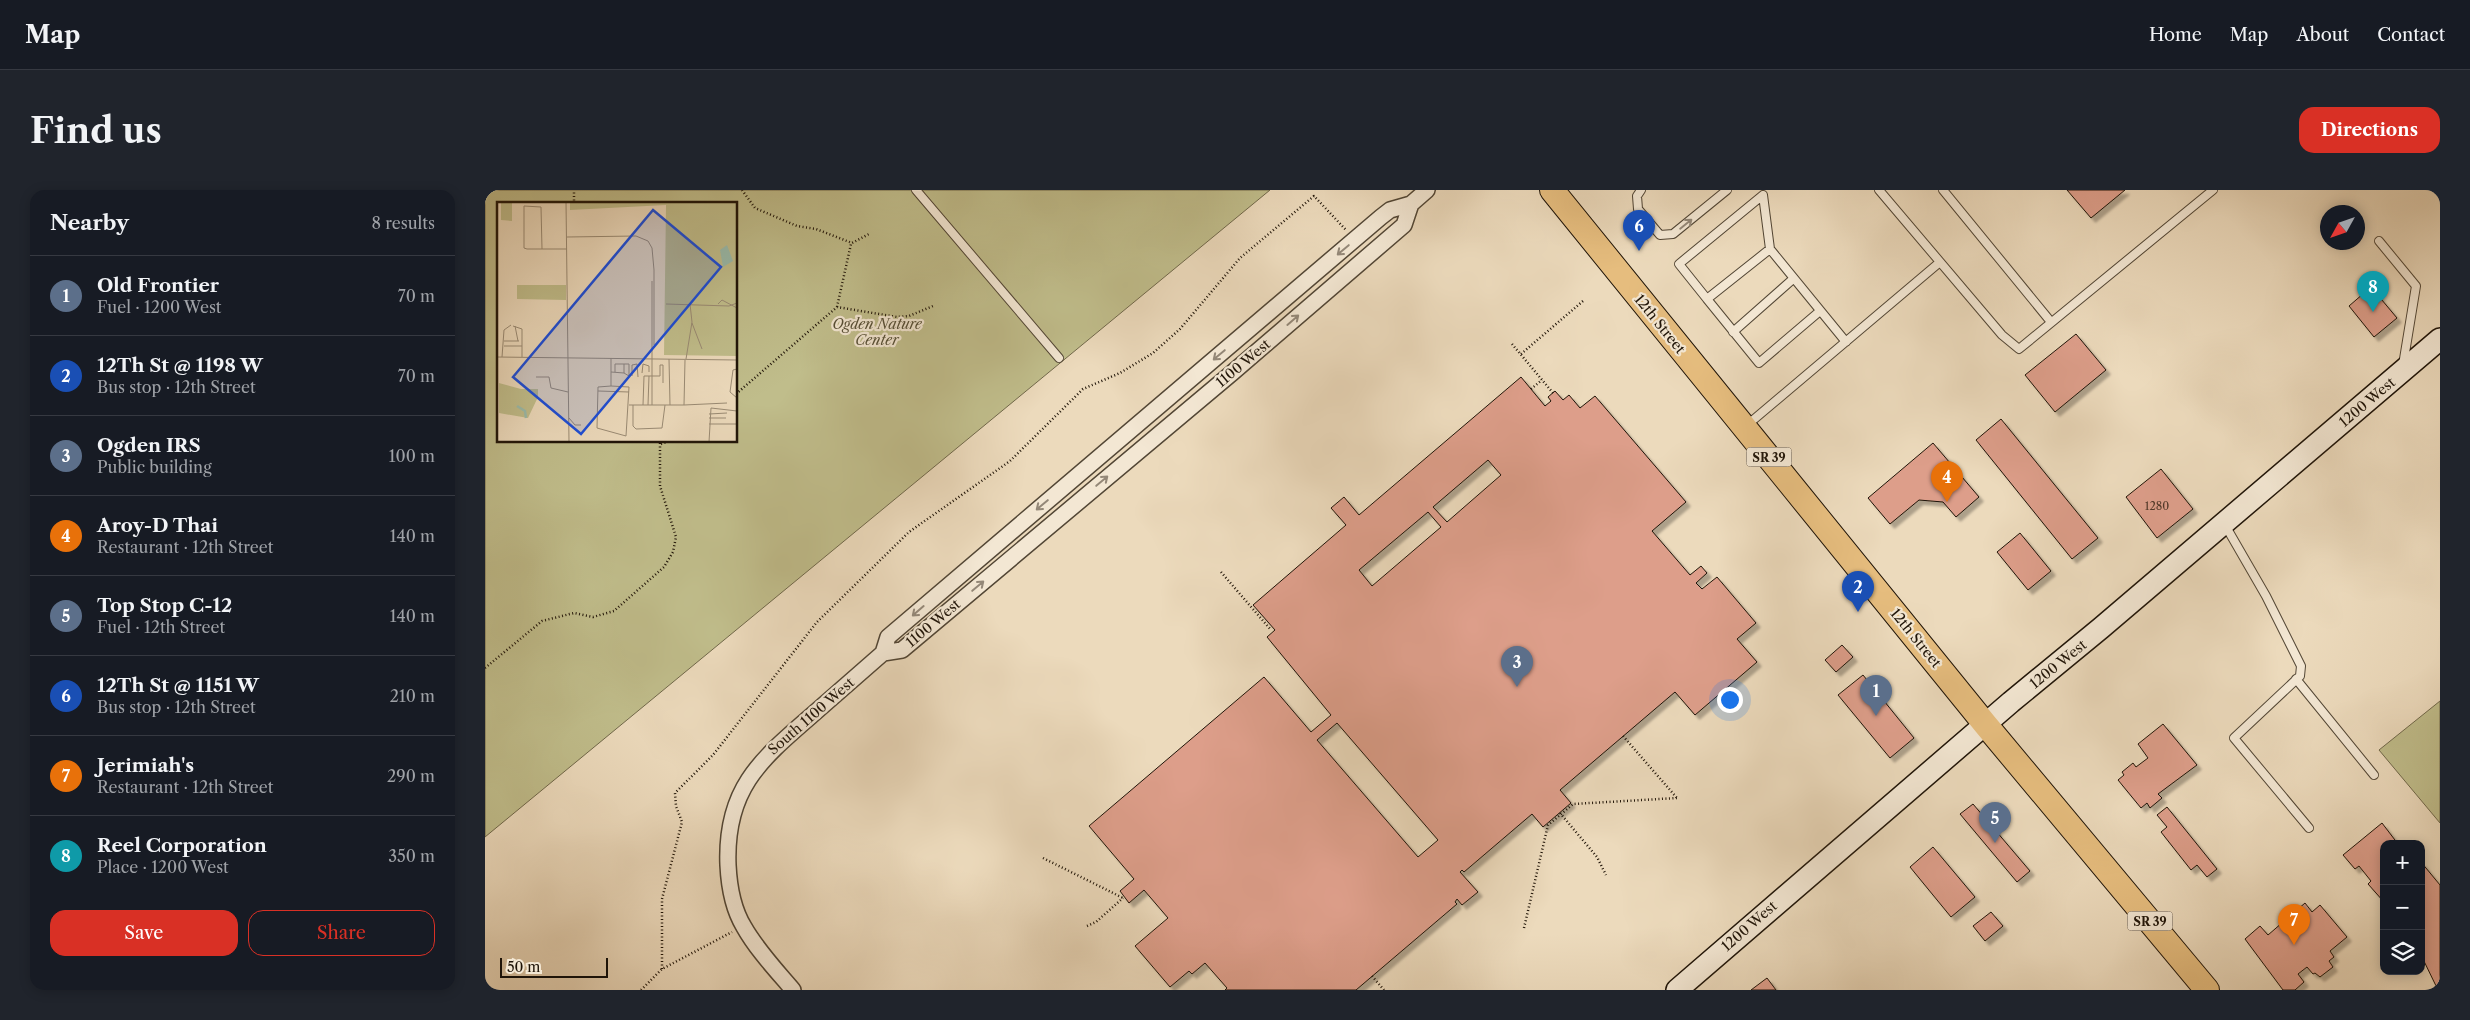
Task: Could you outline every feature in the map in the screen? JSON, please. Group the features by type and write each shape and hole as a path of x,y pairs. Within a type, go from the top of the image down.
{"main road":[{"name":"12th Street","path":"1552,190 1985,724 2207,990"}],"street":[{"name":"1100 West","path":"883,653 889,637 1357,238 1390,210 1411,204 1427,190"},
{"name":"1100 West","path":"883,653 901,650 1404,225 1411,204"},
{"path":"1357,238 1372,252"},
{"name":"1200 West","path":"1677,990 1985,724 2224,524 2440,339"},
{"name":"South 1100 West","path":"793,990 743,926 729,888 727,842 737,800 751,775 768,753 883,653"}],"lane":[{"path":"915,190 1059,358"},
{"path":"1641,190 1637,196 1638,209 1660,235 1673,234 1727,190"},
{"path":"1879,190 2002,335 2019,348 2213,190"},
{"path":"1943,190 2051,322"},
{"path":"1762,192 1770,249 1846,342"},
{"path":"1762,192 1679,264 1759,363 1820,311"},
{"path":"2379,241 2416,286 2402,372"},
{"path":"1707,298 1770,249"},
{"path":"1745,428 1940,262"},
{"path":"1733,332 1793,279"},
{"path":"2224,524 2295,650 2301,666 2300,676 2234,738 2309,828"},
{"path":"2296,679 2374,775"}],"path":[{"path":"742,190 755,208 797,226 816,229 852,243 869,234"},
{"path":"662,970 662,899 682,822 676,806 675,792 713,755 817,622 909,532 1011,461 1083,389 1120,373 1153,353 1180,329 1240,258 1314,196 1357,238"},
{"path":"737,393 837,307 851,244"},
{"path":"1521,354 1583,301"},
{"path":"837,307 897,317 909,316 933,306"},
{"path":"1512,344 1553,393"},
{"path":"1531,390 1542,380"},
{"path":"485,668 542,621 574,614 593,617 615,611 664,567 673,552 675,538 660,486 661,443"},
{"path":"1221,572 1271,630"},
{"path":"1524,928 1548,825 1560,814 1573,804 1677,798 1623,736"},
{"path":"1560,814 1597,857 1606,875"},
{"path":"1043,858 1124,898 1096,922 1087,926"},
{"path":"641,990 662,970 743,926"},
{"path":"1372,976 1385,990"}],"green space":[{"name":"Ogden Nature Center","path":"485,190 1270,190 485,837"},
{"path":"2440,701 2440,823 2379,750"}],"building":[{"path":"2067,190 2125,190 2091,218"},
{"path":"2371,287 2397,318 2374,337 2349,306"},
{"path":"2076,334 2106,370 2055,412 2025,375"},
{"path":"1521,377 1545,406 1551,401 1548,397 1555,391 1563,400 1569,395 1580,408 1595,396 1686,502 1652,531 1690,575 1701,566 1707,573 1696,583 1702,589 1717,577 1756,623 1737,639 1757,662 1695,715 1675,692 1560,790 1571,803 1543,827 1532,814 1464,872 1462,870 1460,872 1478,892 1462,905 1457,899 1455,902 1457,904 1356,990 1225,990 1227,988 1205,963 1192,974 1189,971 1170,987 1135,946 1168,918 1144,890 1129,903 1120,891 1134,879 1089,826 1264,677 1311,732 1331,715 1267,637 1275,630 1253,605 1346,525 1331,508 1344,497 1359,515","holes":["1488,460 1501,475 1447,522 1433,507","1428,512 1441,527 1372,586 1359,570","1337,723 1438,840 1418,857 1317,740"]},
{"path":"2001,419 2098,538 2072,559 1976,440"},
{"path":"1933,443 1979,497 1956,517 1943,502 1919,500 1890,524 1868,498"},
{"path":"2161,469 2193,509 2157,538 2126,497"},
{"path":"2020,533 2051,571 2028,590 1997,552"},
{"path":"1842,645 1853,657 1836,672 1825,660"},
{"path":"1863,675 1914,738 1890,758 1838,695"},
{"path":"2163,724 2197,765 2158,794 2162,798 2150,808 2147,803 2141,808 2118,780 2124,775 2122,772 2133,763 2136,767 2148,758 2138,744"},
{"path":"1973,804 2030,871 2017,882 1960,814"},
{"path":"2167,807 2217,869 2207,877 2197,865 2191,870 2161,832 2167,827 2157,815"},
{"path":"2382,823 2395,840 2380,840 2380,898 2368,884 2371,881 2359,866 2355,869 2343,855"},
{"path":"1933,847 1975,897 1951,917 1910,867"},
{"path":"2425,867 2440,885 2440,990 2438,990 2425,963"},
{"path":"2305,903 2312,912 2320,905 2347,937 2330,951 2334,957 2329,961 2333,967 2320,977 2315,973 2313,974 2307,967 2298,974 2304,982 2295,990 2283,990 2245,939 2260,926 2268,935"},
{"path":"1991,912 2003,926 1985,941 1973,926"},
{"path":"1767,978 1776,990 1751,990"}],"place":[{"name":"12Th St @ 1151 W","path":"1639,251"},
{"name":"Reel Corporation","path":"2373,312"},
{"name":"Aroy-D Thai","path":"1947,502"},
{"name":"12Th St @ 1198 W","path":"1858,612"},
{"name":"Ogden IRS","path":"1517,687"},
{"name":"Old Frontier","path":"1876,716"},
{"name":"Top Stop C-12","path":"1995,843"},
{"name":"Jerimiah's","path":"2294,945"}]}
